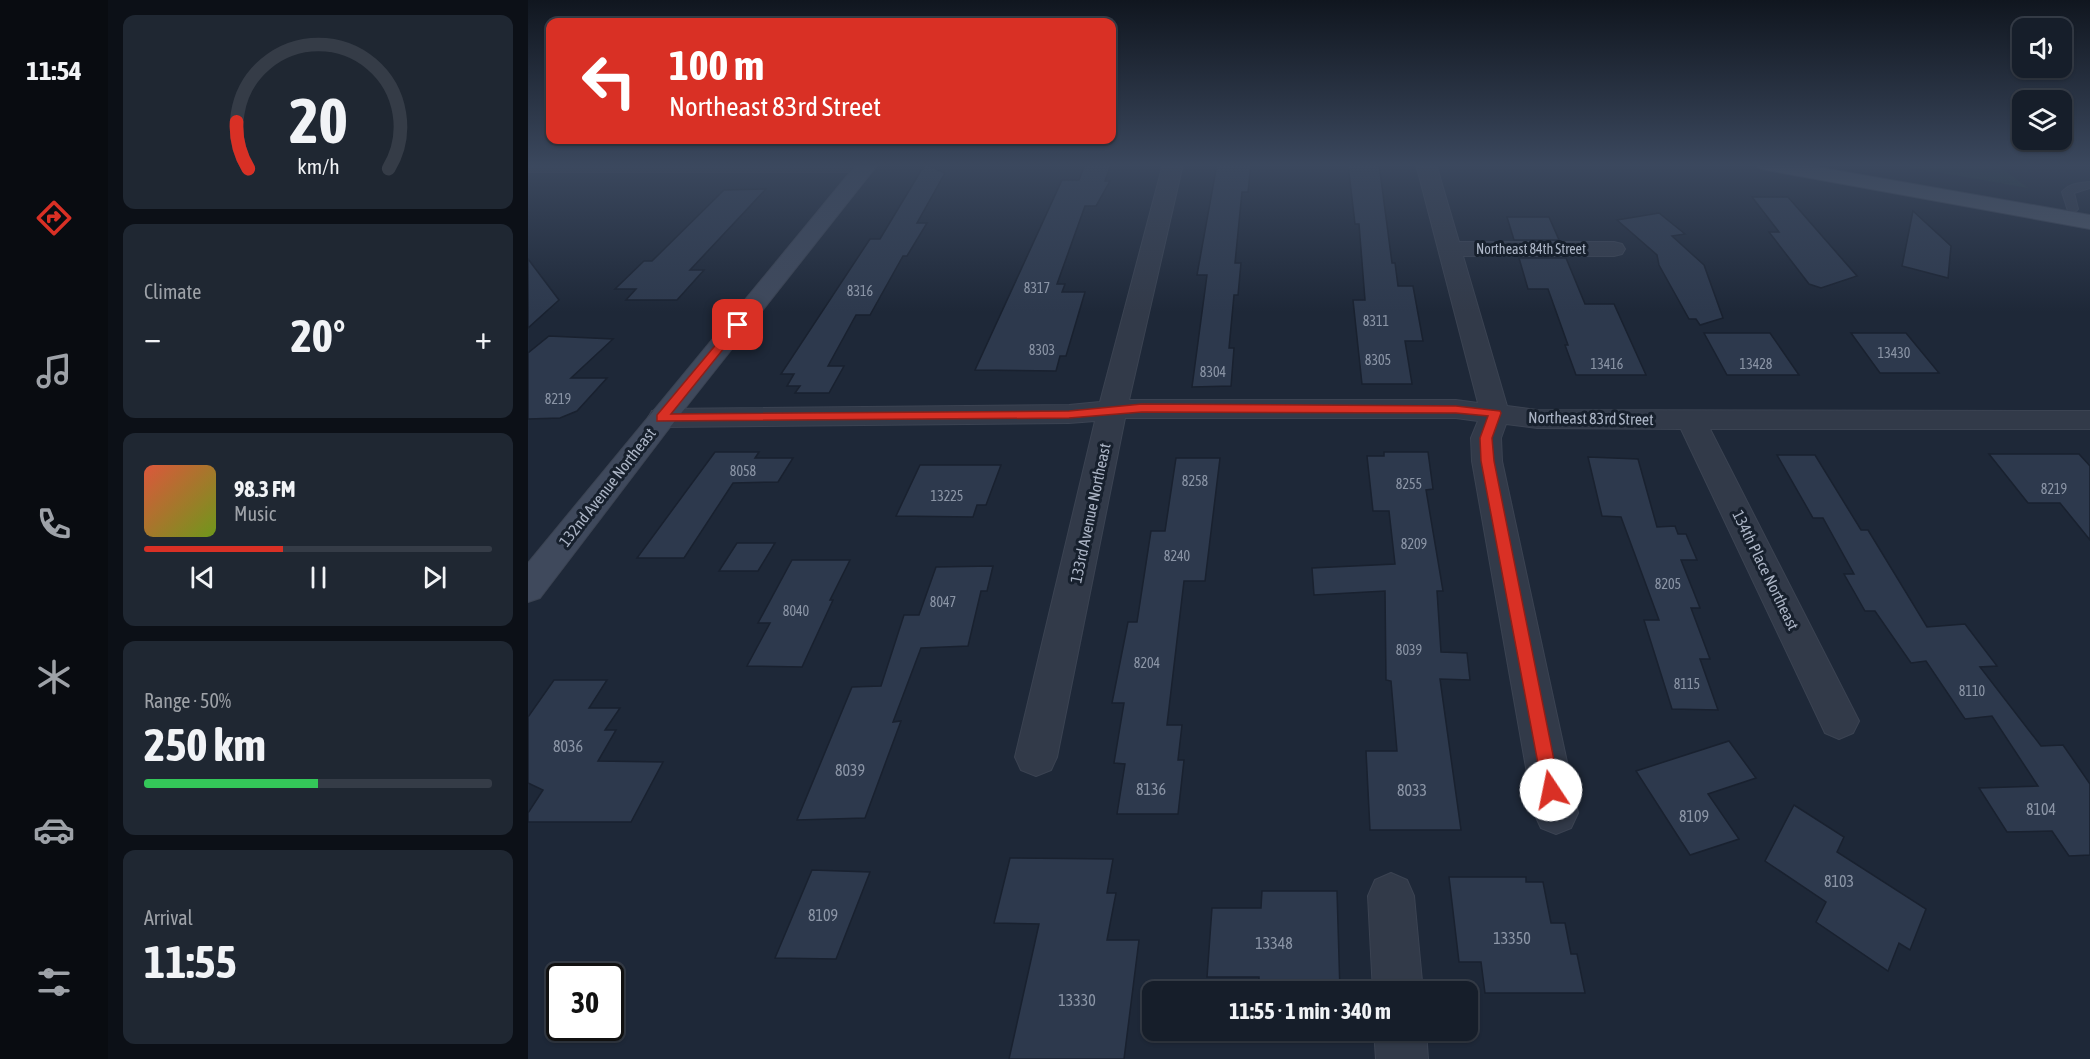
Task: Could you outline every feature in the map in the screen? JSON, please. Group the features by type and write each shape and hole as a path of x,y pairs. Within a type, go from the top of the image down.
{"main road":[{"name":"132nd Avenue Northeast","path":"528,588 662,418 829,213"},
{"path":"2058,213 2085,218"},
{"path":"2063,213 2085,218"}],"street":[{"name":"133rd Avenue Northeast","path":"1036,757 1112,412 1161,213"},
{"path":"1439,213 1495,413 1486,438 1487,461 1556,813"},
{"name":"Northeast 84th Street","path":"1448,249 1614,249"},
{"name":"Northeast 83rd Street","path":"662,418 1069,414 1154,408 1456,410 1537,419 2090,420"},
{"name":"134th Place Northeast","path":"1691,419 1839,721"},
{"path":"1391,896 1397,981"},
{"path":"1401,1041 1402,1059"}],"building":[{"path":"700,213 743,213 690,270 704,270 677,300 626,300 636,289 615,289 644,261 652,261"},
{"path":"895,213 922,213 917,223 927,223 907,256 903,256 870,315 856,315 828,366 844,366 829,393 795,393 800,386 787,386 794,374 781,374 870,239 880,239"},
{"path":"1047,213 1082,213 1057,284 1065,284 1062,292 1085,292 1066,356 1060,356 1056,371 975,370"},
{"path":"1208,213 1240,213 1235,263 1241,263 1238,295 1234,295 1229,348 1234,348 1231,386 1192,387 1207,275 1197,275"},
{"path":"1354,213 1385,213 1392,263 1395,263 1398,286 1413,286 1423,341 1405,341 1412,384 1362,384 1353,300 1365,300 1359,224 1355,224"},
{"path":"1660,213 1685,234 1672,236 1704,265 1723,318 1700,325 1696,319 1689,319 1659,265 1657,255 1617,220"},
{"path":"1765,213 1802,213 1857,276 1821,288 1809,284 1769,232 1779,232"},
{"path":"1913,213 1916,213 1951,246 1948,278 1902,266"},
{"path":"1507,217 1549,217 1559,240 1514,240"},
{"path":"1519,258 1566,258 1585,304 1614,304 1646,375 1576,375 1548,289 1528,289"},
{"path":"528,259 559,300 528,328"},
{"path":"1704,333 1770,333 1799,375 1727,375"},
{"path":"1851,333 1906,333 1939,373 1880,373"},
{"path":"549,336 613,339 571,378 607,378 577,411 560,418 528,419 528,353"},
{"path":"715,452 759,452 755,458 793,458 778,482 733,483 684,558 637,558"},
{"path":"1384,452 1428,452 1433,489 1426,490 1443,591 1437,591 1441,652 1467,653 1470,680 1440,679 1461,830 1370,830 1366,751 1397,751 1391,681 1386,680 1385,591 1314,595 1312,568 1395,564 1389,511 1373,511 1367,456 1384,456"},
{"path":"1989,454 2079,454 2090,466 2090,540 2060,503 2028,503"},
{"path":"1777,455 1815,455 1861,530 1868,530 1927,627 1965,624 1997,666 1980,667 2041,746 2063,745 2090,784 2090,855 2069,856 2052,831 2007,832 1979,788 2038,786 1992,716 1965,719 1926,661 1911,663 1875,611 1865,611 1844,574 1854,574 1823,518 1813,518"},
{"path":"1588,457 1638,459 1657,527 1675,526 1678,534 1686,534 1697,560 1681,560 1700,608 1691,608 1710,659 1700,659 1718,710 1672,709 1644,620 1659,620 1621,517 1602,516"},
{"path":"1176,458 1220,458 1205,581 1184,581 1167,725 1182,725 1178,760 1184,760 1178,814 1117,814 1125,764 1114,763 1124,703 1112,703 1128,622 1137,622 1151,531 1165,531"},
{"path":"920,465 1001,465 986,505 977,505 973,517 896,516"},
{"path":"737,543 775,543 758,571 719,571"},
{"path":"792,560 850,560 830,600 833,600 802,667 747,666 770,623 758,623"},
{"path":"993,566 987,591 981,591 968,646 921,648 893,722 901,721 865,818 797,820 852,687 881,686 904,615 919,615 936,567"},
{"path":"554,680 607,680 589,708 620,708 605,730 616,730 598,761 663,762 631,822 528,822 528,813 543,790 528,783 528,717"},
{"path":"1729,741 1756,778 1708,794 1739,839 1690,855 1636,771"},
{"path":"1794,805 1844,837 1837,852 1926,909 1910,950 1899,943 1888,971 1816,922 1826,902 1765,861"},
{"path":"1010,858 1113,859 1107,893 1116,893 1107,940 1139,940 1124,1059 1009,1059 1039,924 994,923"},
{"path":"812,870 870,872 836,959 775,958"},
{"path":"1449,877 1526,877 1526,882 1543,882 1551,923 1565,923 1571,954 1577,954 1585,993 1485,993 1481,962 1459,962"},
{"path":"1262,891 1337,891 1340,981 1259,981 1259,977 1207,977 1212,908 1261,908"}],"route":[{"path":"738,325 662,418 1069,414 1142,408 1456,410 1495,413 1486,438 1487,461 1551,790"}]}
